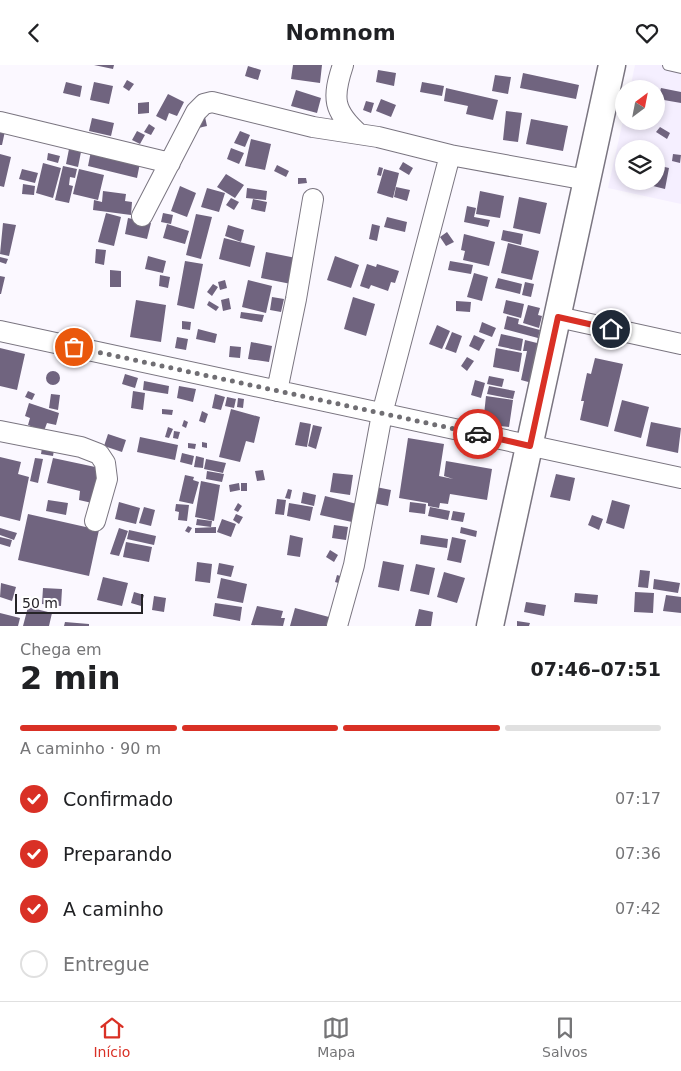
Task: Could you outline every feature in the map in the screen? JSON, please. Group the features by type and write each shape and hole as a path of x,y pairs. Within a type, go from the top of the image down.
{"street":[{"path":"343,65 335,100 338,110 347,123 359,134"},
{"path":"490,626 612,65"},
{"path":"142,216 196,112 204,104 212,102 312,127 359,134 450,155 587,180"},
{"path":"0,122 170,163"},
{"path":"337,626 354,565 382,413 450,155"},
{"path":"277,391 296,299 313,199"},
{"path":"558,317 681,344"},
{"path":"0,331 681,478"},
{"path":"0,431 82,447 99,454 105,463 107,479 95,521"}],"lane":[{"path":"668,65 681,68"}],"shaded area":[{"path":"635,65 681,65 681,204 617,190 665,190 665,140 619,140 621,130 665,130 665,80 632,80"},
{"path":"615,156 615,190 608,188"}],"building":[{"path":"94,65 114,65 113,69"},
{"path":"293,65 322,65 320,83 291,79"},
{"path":"248,66 261,70 258,80 245,76"},
{"path":"378,70 396,73 394,86 376,82"},
{"path":"523,73 579,85 576,99 520,88"},
{"path":"495,75 511,77 508,94 492,91"},
{"path":"127,80 134,84 129,91 123,87"},
{"path":"66,82 82,86 80,97 63,93"},
{"path":"94,82 113,86 109,104 90,100"},
{"path":"422,82 444,86 442,96 420,92"},
{"path":"446,88 498,100 493,120 466,114 468,106 444,101"},
{"path":"665,89 681,92 681,103 665,100"},
{"path":"296,90 321,98 317,113 291,106"},
{"path":"168,94 184,102 177,116 169,113 166,121 156,116"},
{"path":"381,99 396,105 391,117 376,111"},
{"path":"366,101 374,103 371,113 363,110"},
{"path":"149,102 149,113 138,114 138,103"},
{"path":"506,111 522,113 518,142 503,140"},
{"path":"205,117 207,126 198,128"},
{"path":"92,118 114,123 111,136 89,131"},
{"path":"531,119 568,126 563,151 526,144"},
{"path":"149,124 155,128 151,135 144,132"},
{"path":"0,130 5,131 2,145 0,145"},
{"path":"658,130 665,130 670,133 667,139 656,132"},
{"path":"137,131 145,135 140,144 132,140"},
{"path":"240,131 250,135 245,147 234,143"},
{"path":"251,139 271,144 265,170 245,166"},
{"path":"231,148 244,153 239,164 227,159"},
{"path":"69,149 81,152 78,167 66,164"},
{"path":"91,151 140,163 137,178 88,166"},
{"path":"48,153 60,156 58,163 47,160"},
{"path":"0,154 11,157 4,187 0,186"},
{"path":"673,154 681,155 680,163 672,161"},
{"path":"403,162 413,168 409,175 399,169"},
{"path":"43,163 61,168 53,198 36,193"},
{"path":"277,165 289,171 286,177 274,171"},
{"path":"63,166 77,169 75,178 70,177 69,185 73,186 69,203 55,200"},
{"path":"379,167 383,168 381,176 377,175"},
{"path":"665,167 669,168 665,189"},
{"path":"22,169 38,173 35,183 19,179"},
{"path":"79,169 104,175 98,200 73,194"},
{"path":"384,169 399,173 393,198 377,193"},
{"path":"226,174 244,185 235,198 217,187"},
{"path":"298,178 306,178 307,183 298,184"},
{"path":"23,184 35,186 34,195 22,194"},
{"path":"180,186 196,193 187,217 171,211"},
{"path":"396,187 410,190 407,201 394,197"},
{"path":"207,188 225,193 219,212 201,207"},
{"path":"247,188 267,191 266,200 246,198"},
{"path":"103,191 126,194 125,201 132,202 131,215 93,210 94,200 102,202"},
{"path":"480,191 504,196 500,218 476,214"},
{"path":"519,197 547,203 540,234 513,228"},
{"path":"231,198 239,202 234,210 226,205"},
{"path":"253,199 267,202 265,212 251,209"},
{"path":"467,206 476,208 474,217 490,220 488,227 464,222"},
{"path":"106,213 121,217 114,246 98,242"},
{"path":"163,213 173,215 171,224 161,222"},
{"path":"196,214 212,217 201,259 186,255"},
{"path":"387,217 407,222 405,232 384,227"},
{"path":"128,218 151,223 147,239 125,234"},
{"path":"3,223 16,225 9,256 0,254"},
{"path":"167,224 189,231 185,244 163,238"},
{"path":"372,224 380,226 377,241 369,239"},
{"path":"228,225 244,230 241,242 225,236"},
{"path":"503,230 523,234 521,245 501,240"},
{"path":"447,232 454,242 446,246 440,237"},
{"path":"464,234 495,242 489,266 463,260 465,251 461,250"},
{"path":"224,238 255,246 250,267 219,259"},
{"path":"508,243 539,251 532,280 501,273"},
{"path":"96,249 106,250 104,265 95,263"},
{"path":"266,252 296,258 291,284 261,278"},
{"path":"148,256 166,261 163,273 145,269"},
{"path":"335,256 359,265 351,288 327,280"},
{"path":"0,257 8,259 6,264 0,262"},
{"path":"185,261 203,264 194,309 177,305"},
{"path":"450,261 473,265 471,274 448,270"},
{"path":"367,264 376,267 377,264 399,271 395,283 391,282 388,291 371,285 369,289 360,286"},
{"path":"110,270 121,271 121,287 110,287"},
{"path":"474,273 488,277 482,301 467,297"},
{"path":"160,275 170,277 168,288 159,286"},
{"path":"0,276 5,277 1,294 0,294"},
{"path":"498,278 522,284 520,294 495,288"},
{"path":"225,280 227,288 220,290 218,282"},
{"path":"248,280 272,286 266,313 242,307"},
{"path":"525,282 534,284 531,297 522,295"},
{"path":"213,284 218,287 212,296 207,292"},
{"path":"272,297 284,299 281,312 270,310"},
{"path":"353,297 375,304 366,336 344,329"},
{"path":"229,298 231,309 223,311 221,300"},
{"path":"136,300 166,305 161,342 130,337"},
{"path":"506,300 524,304 521,318 503,313"},
{"path":"209,301 219,307 216,311 207,305"},
{"path":"456,301 471,302 470,312 456,311"},
{"path":"528,305 540,308 538,315 542,316 539,328 523,323"},
{"path":"241,312 264,315 262,322 240,318"},
{"path":"507,316 519,319 518,324 540,330 538,338 504,329"},
{"path":"182,321 191,322 190,330 182,329"},
{"path":"482,322 496,328 492,337 479,332"},
{"path":"437,325 450,331 442,349 429,344"},
{"path":"198,329 217,334 215,343 196,339"},
{"path":"452,332 462,336 456,353 445,349"},
{"path":"501,334 523,339 521,351 498,346"},
{"path":"474,335 485,340 479,351 469,346"},
{"path":"177,337 188,339 186,350 175,348"},
{"path":"525,340 541,344 532,383 521,380 527,351 523,351"},
{"path":"251,342 272,346 269,362 248,359"},
{"path":"230,346 241,347 240,358 229,357"},
{"path":"0,348 25,354 17,390 0,386"},
{"path":"496,348 522,353 519,372 493,367"},
{"path":"467,357 474,361 467,371 461,366"},
{"path":"595,358 623,364 608,427 580,420 584,401 581,401 587,373 591,374"},
{"path":"53,371 58,373 60,378 58,383 53,385 48,383 46,378 48,373"},
{"path":"125,374 138,378 135,388 122,384"},
{"path":"489,376 504,379 502,387 487,384"},
{"path":"475,380 485,383 481,398 471,395"},
{"path":"144,381 169,386 168,394 143,390"},
{"path":"179,386 196,389 193,402 177,398"},
{"path":"489,386 515,391 513,399 487,394"},
{"path":"28,391 35,394 32,400 25,397"},
{"path":"133,391 145,393 143,410 131,408"},
{"path":"51,394 60,395 58,410 49,408"},
{"path":"215,394 225,397 221,410 212,408"},
{"path":"486,396 513,400 509,427 483,424"},
{"path":"227,397 236,399 234,408 225,406"},
{"path":"238,398 244,399 243,408 237,407"},
{"path":"622,400 649,407 641,438 614,431"},
{"path":"29,403 59,413 56,425 47,423 44,431 28,425 30,418 25,416"},
{"path":"162,409 173,410 172,415 162,414"},
{"path":"231,409 260,417 254,443 246,441 240,462 219,457"},
{"path":"202,411 208,414 205,423 199,421"},
{"path":"184,420 188,422 186,428 182,426"},
{"path":"300,422 311,424 307,447 295,445"},
{"path":"651,422 681,428 678,453 646,446"},
{"path":"313,425 322,427 316,449 308,446"},
{"path":"168,427 173,429 169,438 165,437"},
{"path":"174,431 180,432 178,439 173,438"},
{"path":"108,434 126,440 122,452 104,446"},
{"path":"140,437 178,445 175,460 137,452"},
{"path":"408,438 444,444 439,476 453,479 444,476 446,461 492,469 487,500 450,494 448,504 440,503 439,508 428,506 428,503 399,498"},
{"path":"202,442 207,443 207,448 202,447"},
{"path":"188,443 196,444 195,449 188,448"},
{"path":"42,448 54,450 53,456 41,454"},
{"path":"182,453 194,456 192,465 180,462"},
{"path":"196,456 204,458 203,468 194,467"},
{"path":"0,457 21,462 18,474 29,477 20,521 0,516"},
{"path":"35,458 43,459 38,483 30,481"},
{"path":"53,458 100,468 92,503 79,500 80,491 47,483"},
{"path":"206,459 226,463 223,473 204,469"},
{"path":"263,470 265,480 257,481 255,471"},
{"path":"207,471 224,474 222,482 206,479"},
{"path":"333,473 353,475 350,495 330,492"},
{"path":"556,474 575,478 570,501 550,497"},
{"path":"185,475 194,477 193,480 199,482 193,504 179,501"},
{"path":"201,481 220,485 214,521 195,517"},
{"path":"239,483 240,490 230,492 229,485"},
{"path":"241,483 247,483 247,491 241,491"},
{"path":"376,487 391,490 388,506 373,503"},
{"path":"288,489 292,490 290,499 285,498"},
{"path":"303,492 316,495 314,506 301,503"},
{"path":"325,496 357,504 352,522 320,515"},
{"path":"277,499 286,500 284,515 275,514"},
{"path":"48,500 68,503 66,515 46,511"},
{"path":"612,500 630,505 624,529 606,523"},
{"path":"119,502 140,508 136,524 115,519"},
{"path":"410,502 426,504 425,514 409,512"},
{"path":"238,503 242,506 238,512 234,510"},
{"path":"289,503 313,507 310,521 287,516"},
{"path":"176,504 189,505 187,521 178,520 179,512 175,511"},
{"path":"144,507 155,510 151,526 139,523"},
{"path":"430,507 450,511 448,520 428,516"},
{"path":"453,511 465,513 463,522 451,520"},
{"path":"28,514 99,530 89,576 18,560"},
{"path":"236,514 243,517 239,524 233,520"},
{"path":"592,515 603,519 599,530 588,525"},
{"path":"197,519 212,521 211,527 196,525"},
{"path":"222,519 236,524 231,537 217,532"},
{"path":"334,525 348,527 346,540 332,538"},
{"path":"188,526 192,528 189,533 185,531"},
{"path":"216,527 216,533 195,533 195,528"},
{"path":"461,527 477,531 476,537 460,533"},
{"path":"0,528 17,533 14,540 0,535"},
{"path":"119,528 128,531 119,556 110,554"},
{"path":"129,530 156,536 154,545 127,539"},
{"path":"290,535 303,538 300,557 287,555"},
{"path":"421,535 448,539 447,548 420,544"},
{"path":"0,537 12,540 10,547 0,544"},
{"path":"452,537 466,540 461,563 447,560"},
{"path":"126,542 152,547 149,562 123,557"},
{"path":"330,550 338,555 334,562 326,557"},
{"path":"383,561 404,565 399,591 378,587"},
{"path":"197,562 212,564 210,583 195,581"},
{"path":"219,563 234,566 231,577 217,574"},
{"path":"416,564 435,568 429,595 410,591"},
{"path":"640,570 650,571 648,588 638,587"},
{"path":"444,572 465,578 457,603 437,597"},
{"path":"337,575 347,578 345,585 335,582"},
{"path":"103,577 128,583 122,606 97,600"},
{"path":"221,578 247,584 243,603 217,598"},
{"path":"654,579 680,583 678,593 653,589"},
{"path":"1,583 16,587 12,601 0,597"},
{"path":"43,588 62,589 61,606 42,604"},
{"path":"134,592 144,595 141,606 131,603"},
{"path":"635,592 654,593 653,613 634,612"},
{"path":"575,593 598,595 597,604 574,602"},
{"path":"666,595 681,597 681,613 663,611"},
{"path":"154,596 166,598 164,612 152,610"},
{"path":"526,602 546,605 544,616 524,612"},
{"path":"215,603 242,607 240,621 213,616"},
{"path":"257,606 283,611 281,618 285,618 283,626 251,625"},
{"path":"28,607 52,613 49,626 23,626"},
{"path":"295,608 329,617 326,626 290,626"},
{"path":"419,609 433,612 431,626 415,626"},
{"path":"0,613 20,618 18,626 0,626"},
{"path":"517,621 530,623 529,626 517,626"},
{"path":"65,622 89,624 89,626 64,626"}],"way so far":[{"path":"74,347 478,434"}],"route":[{"path":"478,434 530,446 558,317 611,329"}]}
